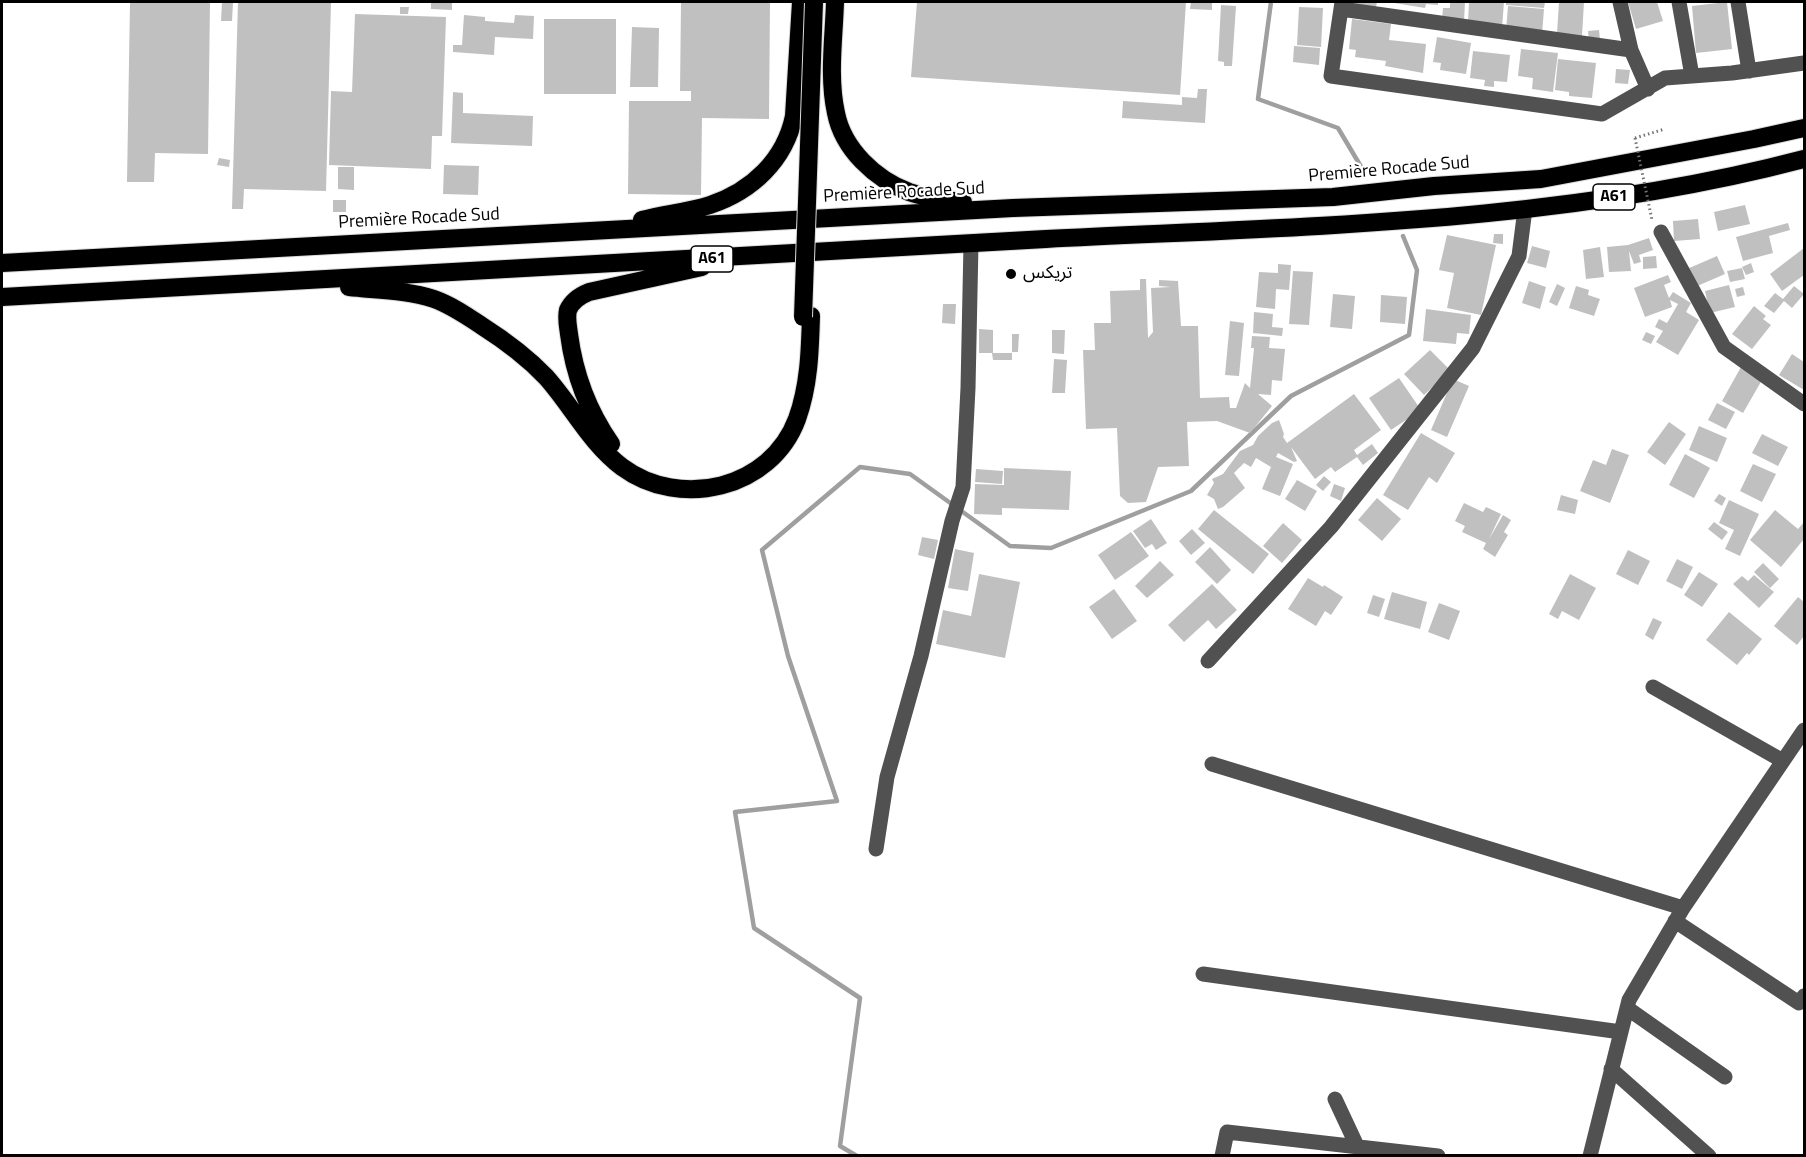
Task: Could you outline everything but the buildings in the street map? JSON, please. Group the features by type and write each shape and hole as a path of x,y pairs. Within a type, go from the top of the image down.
{"highway":[{"path":"614,230 657,216 709,205 734,194 756,180 773,164 791,134 801,2"},
{"path":"269,282 402,292 435,299 483,326 526,359 546,377 599,445 623,468 651,482 678,489 720,487 745,477 768,462 784,443 797,420 805,392 810,353 807,316 814,2"},
{"path":"739,257 658,278 589,292 577,298 569,309 567,323 571,352 594,416 616,451 641,470 679,481 699,482 731,476 753,464 771,448 790,417 800,374 807,316 823,2"},
{"path":"835,2 833,84 836,115 842,132 860,158 880,176 910,192 931,198 1013,208"},
{"name":"Première Rocade Sud","path":"2,264 1013,208 1333,197 1434,186 1541,179 1804,128"},
{"name":"A61","path":"2,297 1347,223 1525,209 1656,190 1804,159"}],"street":[{"path":"1620,2 1631,50 1648,89"},
{"path":"1679,2 1692,76"},
{"path":"1738,2 1749,71"},
{"path":"1631,50 1341,5 1331,76 1602,114 1665,78 1749,71 1804,63"},
{"path":"1208,662 1330,527 1473,348 1519,256 1525,209"},
{"path":"1657,226 1724,347 1804,404"},
{"path":"876,849 887,777 921,656 952,521 963,487 971,244"},
{"path":"1653,687 1783,761"},
{"path":"1590,1155 1629,1000 1679,914 1783,761 1799,750 1804,730"},
{"path":"1212,764 1679,914 1799,1003 1804,996"},
{"path":"1203,974 1621,1032"},
{"path":"1627,1008 1725,1077"},
{"path":"1611,1069 1709,1155"},
{"path":"1335,1099 1357,1146"},
{"path":"1222,1155 1227,1132 1437,1155"}],"path":[{"path":"1657,226 1635,138 1665,129"}],"waterway":[{"path":"1271,2 1258,99 1338,128 1363,170"},
{"path":"857,1156 840,1146 860,998 754,928 735,812 837,801 788,656 762,550 860,467 910,474 1010,546 1051,548 1191,491 1291,396 1409,335 1417,270 1403,236"}],"place":[{"name":"تريكس","path":"1011,274"}]}
